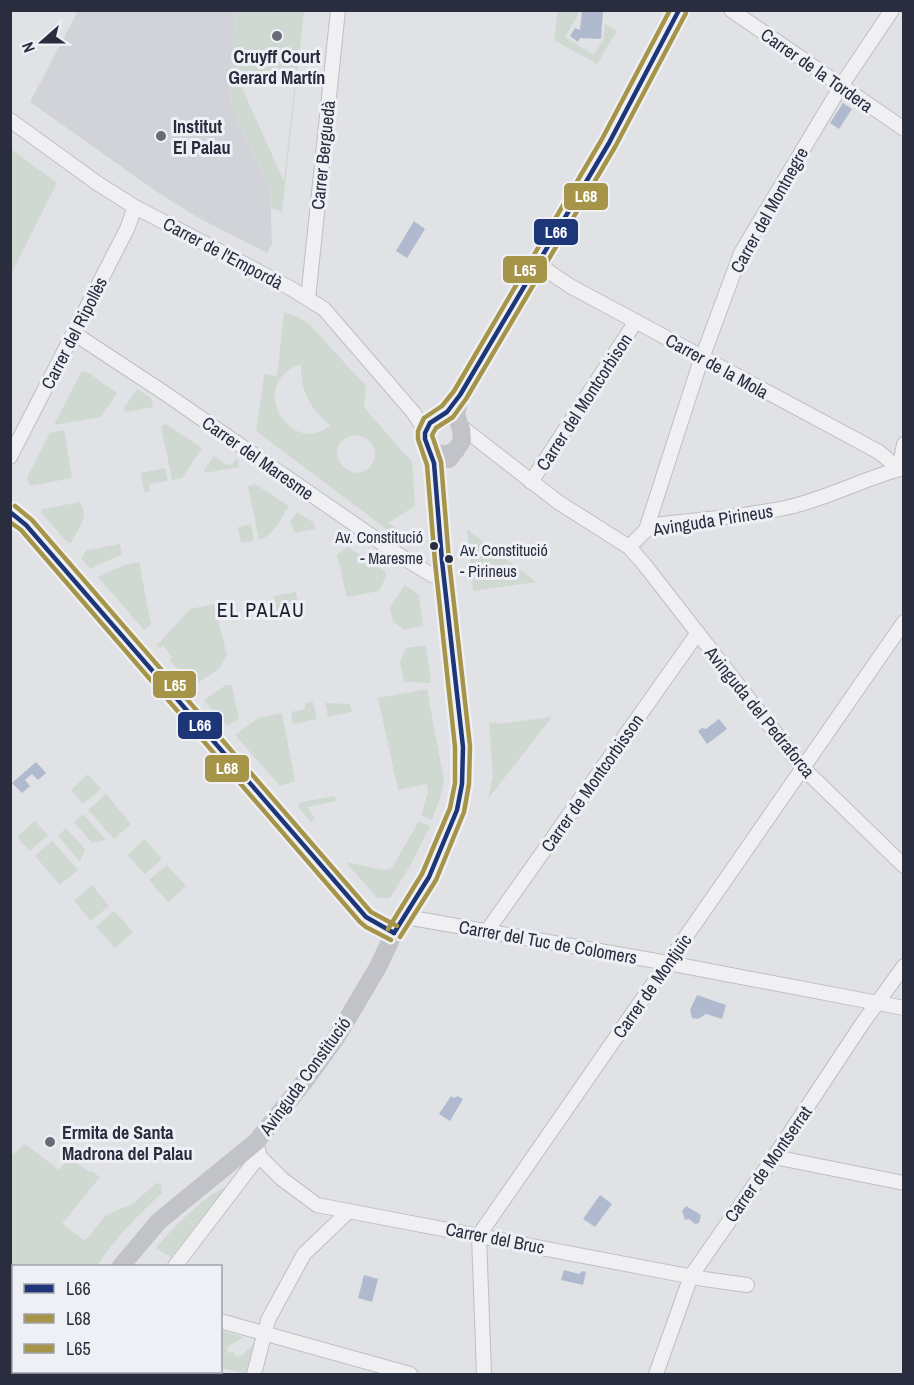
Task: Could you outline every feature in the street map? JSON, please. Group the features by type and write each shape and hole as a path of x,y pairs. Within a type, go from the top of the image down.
{"street":[{"name":"Carrer Berguedà","path":"308,299 338,10"},
{"path":"437,491 434,464 426,441 427,428 447,412 460,395 636,94 679,10"},
{"name":"Carrer de la Tordera","path":"731,10 903,129"},
{"name":"Carrer del Montnegre","path":"646,530 702,358 741,253 841,86 892,10"},
{"name":"Carrer de l'Empordà","path":"10,120 135,207 324,309 414,412 421,424 426,441"},
{"name":"Carrer del Ripollès","path":"10,457 75,334 127,229 135,207"},
{"name":"Carrer de la Mola","path":"543,256 545,270 557,278 879,452 901,469"},
{"name":"Carrer del Montcorbison","path":"531,482 636,321"},
{"name":"Carrer del Maresme","path":"75,334 166,394 402,558 432,575 444,577"},
{"path":"437,491 445,463 458,448 462,436 456,415 460,395"},
{"path":"414,412 425,417 450,419 459,424"},
{"name":"Avinguda Pirineus","path":"459,424 558,502 629,547 646,530 655,525 738,516 789,507 821,499 901,469"},
{"path":"426,441 434,453 440,455 446,455 472,441 484,443"},
{"path":"901,469 903,444"},
{"name":"Avinguda Constitució","path":"122,1265 159,1221 258,1148 336,1038 378,968 394,933 406,917 429,876 447,835 457,810 462,784 462,738 437,491"},
{"path":"10,512 26,525 366,917 394,933"},
{"name":"Avinguda del Pedraforca","path":"629,547 802,767 903,866"},
{"name":"Carrer de Montjuïc","path":"479,1235 903,622"},
{"name":"Carrer de Montcorbisson","path":"487,931 697,634"},
{"name":"Carrer del Tuc de Colomers","path":"406,917 668,963 903,1008"},
{"name":"Carrer de Montserrat","path":"656,1374 691,1276 903,966"},
{"path":"176,1265 258,1148"},
{"name":"Carrer del Bruc","path":"258,1148 282,1179 317,1205 704,1280 747,1286"},
{"path":"774,1157 903,1183"},
{"path":"254,1374 268,1320 304,1254 349,1211"},
{"path":"479,1235 484,1374"},
{"path":"222,1322 410,1374"}],"shaded area":[{"path":"237,10 304,11 282,212 271,208 270,187 230,105","holes":["242,74 295,80 284,181 241,86"]},
{"name":"Institut El Palau","path":"78,11 237,11 235,13 230,105 270,188 272,244 267,253 197,217 160,194 30,102"},
{"path":"558,11 580,11 565,37 594,55 603,40 605,24 617,31 597,64 554,40"},
{"path":"10,149 57,183 11,274"},
{"path":"284,312 309,324 366,386 364,407 412,461 415,506 388,523 416,540 415,545 410,547 256,431 264,374 277,376","holes":["301,364 304,391 317,412 330,425 316,433 301,433 289,426 280,415 275,401 276,387 284,374","354,435 369,441 375,453 372,464 364,471 356,473 341,464 338,456 338,448 343,440"]},
{"path":"86,371 117,393 101,417 54,425 81,372"},
{"path":"137,389 151,398 153,407 125,412 124,408"},
{"path":"166,424 202,448 182,478 172,480 161,426"},
{"path":"64,430 72,478 30,486 27,477 50,433"},
{"path":"214,456 227,465 232,464 236,459 239,467 205,473 204,470"},
{"path":"165,468 168,481 149,484 150,491 144,492 141,473"},
{"path":"255,484 289,506 273,531 259,540 248,486"},
{"path":"80,502 84,513 82,522 71,543 67,542 41,512 42,509"},
{"path":"297,512 314,523 315,529 295,533 290,522"},
{"path":"251,524 254,541 241,543 238,527"},
{"path":"467,529 536,582 473,591"},
{"path":"120,544 122,554 90,569 81,558 87,550"},
{"path":"348,547 385,571 386,577 379,591 347,597 337,555"},
{"path":"139,562 151,624 144,630 98,577 124,565"},
{"path":"405,585 419,595 423,626 404,630 393,621 390,607"},
{"path":"296,592 299,607 277,611 274,596"},
{"path":"214,604 227,655 219,669 193,686 170,660 172,657 163,646 160,648 157,645 190,609"},
{"path":"426,645 431,683 404,682 400,662 406,648"},
{"path":"226,685 232,685 239,719 227,726 204,700"},
{"path":"427,689 444,781 432,820 421,815 428,793 427,784 398,790 378,698"},
{"path":"313,702 317,719 293,724 291,712 305,709 305,703"},
{"path":"325,703 350,704 352,712 328,717"},
{"path":"282,713 295,781 280,786 235,735 258,718"},
{"path":"552,717 488,799 493,775 489,723"},
{"path":"88,774 101,789 83,804 71,790"},
{"path":"106,794 131,824 114,839 88,810"},
{"path":"335,796 336,801 307,807 315,818 311,822 298,807 301,802"},
{"path":"83,814 106,840 92,843 74,822"},
{"path":"35,821 48,835 30,851 17,837"},
{"path":"419,821 430,826 413,861 390,898 377,898 346,862 383,870 392,868"},
{"path":"66,828 85,849 80,862 58,836"},
{"path":"145,839 162,859 145,874 127,855"},
{"path":"52,841 78,870 60,885 35,856"},
{"path":"167,865 186,886 168,902 149,880"},
{"path":"92,885 109,906 91,921 74,901"},
{"path":"114,911 133,932 115,948 96,927"},
{"path":"25,1144 59,1170 69,1157 90,1173 91,1171 100,1177 62,1224 85,1241 106,1215 134,1203 156,1183 161,1184 162,1193 127,1228 98,1265 12,1265 12,1306 10,1305 11,1152 13,1154"},
{"path":"226,1187 171,1257 156,1248 208,1197"},
{"path":"222,1331 244,1337 227,1347 228,1353 234,1352 236,1357 242,1355 256,1342 247,1374 222,1368"}],"water":[{"path":"582,11 603,11 601,39 580,38 578,42 570,36 575,28 580,30"},
{"path":"843,103 852,109 839,129 830,123"},
{"path":"414,221 425,229 407,258 396,251"},
{"path":"719,719 727,729 707,744 698,731 702,728 706,729"},
{"path":"36,762 46,773 38,780 32,774 25,780 30,786 22,793 12,783"},
{"path":"697,995 726,1005 722,1019 706,1014 698,1019 692,1018 690,1010"},
{"path":"451,1096 463,1099 450,1121 439,1114"},
{"path":"600,1195 612,1204 595,1227 583,1219"},
{"path":"686,1206 701,1215 699,1223 695,1224 689,1219 685,1220 682,1211"},
{"path":"564,1270 579,1274 582,1271 586,1272 583,1285 561,1280"},
{"path":"364,1275 378,1279 372,1302 358,1298"}],"transit line":[{"name":"L65","path":"388,929 422,874 450,808 455,783 455,747 427,465 418,439 418,431 424,418 442,406 454,391 602,139 670,10"},
{"name":"L66","path":"394,933 429,877 457,810 462,784 463,747 442,561 434,463 425,433 430,423 447,412 460,395 609,143 679,10"},
{"name":"L68","path":"400,937 436,880 464,812 469,784 470,746 449,560 441,462 432,435 436,428 453,417 466,399 615,147 686,13"},
{"name":"L65","path":"15,506 32,520 371,912 397,926"},
{"name":"L66","path":"10,512 26,525 366,917 394,933"},
{"name":"L68","path":"10,522 21,530 360,922 391,940"}],"place":[{"name":"Cruyff Court Gerard Martín","path":"277,36"},
{"name":"Institut El Palau","path":"161,136"},
{"name":"Av. Constitució - Maresme","path":"434,546"},
{"name":"Av. Constitució - Pirineus","path":"449,559"},
{"name":"Ermita de Santa Madrona del Palau","path":"50,1142"}],"district":[{"name":"EL PALAU","path":"261,609"}]}
